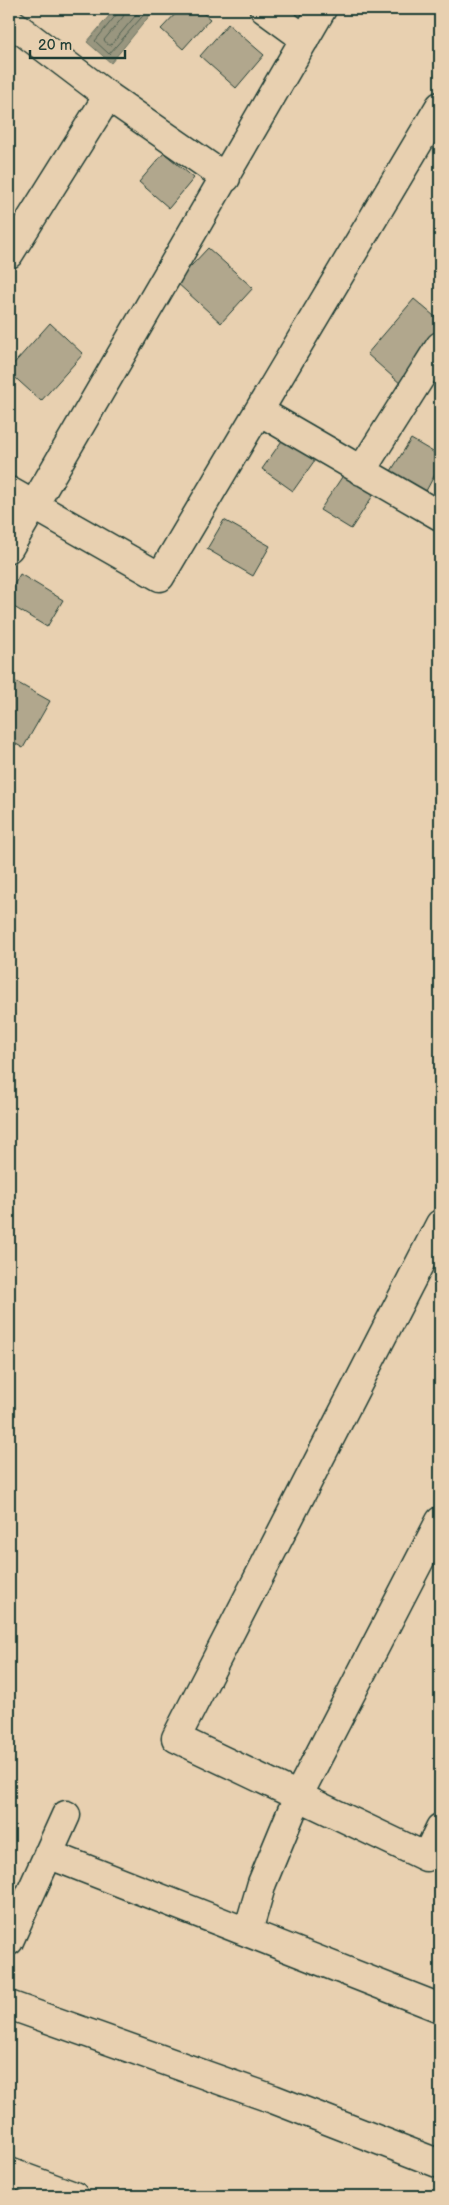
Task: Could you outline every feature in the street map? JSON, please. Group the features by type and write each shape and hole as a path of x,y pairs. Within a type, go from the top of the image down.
{"street":[{"path":"264,9 305,39"},
{"path":"9,548 226,178 322,9"},
{"path":"9,21 108,96 226,178"},
{"path":"9,254 16,224 108,96"},
{"path":"9,491 160,577 440,106"},
{"path":"361,471 440,346"},
{"path":"259,411 440,516"},
{"path":"440,1224 176,1738 426,1857 440,1828"},
{"path":"248,1931 262,1883 298,1796 440,1521"},
{"path":"9,1941 66,1814"},
{"path":"48,1854 440,2008"},
{"path":"9,2005 273,2099 440,2164"},
{"path":"9,2172 74,2196"}],"water":[{"path":"115,9 155,9 111,63 87,42"}],"building":[{"path":"180,9 198,9 210,19 183,49 161,29"},
{"path":"228,24 264,55 236,88 200,56"},
{"path":"164,153 194,178 169,208 139,182"},
{"path":"208,248 253,288 221,323 176,282"},
{"path":"414,299 440,321 440,340 402,385 367,354"},
{"path":"50,323 83,354 41,401 9,372 9,369"},
{"path":"286,435 317,457 293,491 262,469"},
{"path":"411,439 440,456 440,465 426,491 391,471"},
{"path":"344,474 374,494 351,529 320,510"},
{"path":"224,520 270,546 253,576 207,549"},
{"path":"20,574 63,600 47,627 9,604 9,594"},
{"path":"9,678 50,701 23,748 9,740"}]}
